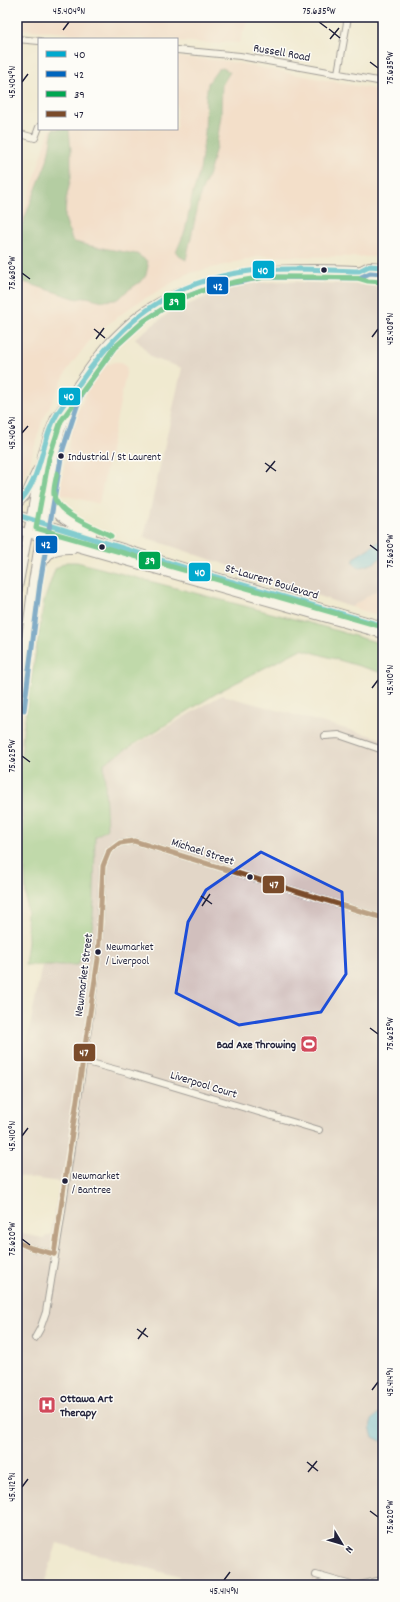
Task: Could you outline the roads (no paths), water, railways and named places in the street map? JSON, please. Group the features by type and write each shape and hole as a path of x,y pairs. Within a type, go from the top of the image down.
{"main road":[{"path":"17,504 25,496 42,456 55,418 92,365 120,333 140,315 172,295 210,280 264,270 359,270 369,266 383,267"},
{"path":"359,270 369,274 383,275"},
{"path":"17,709 33,582 55,450 75,391"},
{"path":"17,593 42,456"},
{"path":"47,498 55,512 65,520 114,545"},
{"name":"St-Laurent Boulevard","path":"17,515 285,598 383,626"},
{"name":"St-Laurent Boulevard","path":"17,530 383,634"},
{"path":"17,548 21,554 22,561"},
{"path":"33,582 44,561 51,552 60,548 85,549"}],"street":[{"path":"338,73 348,17"},
{"path":"17,39 38,41"},
{"name":"Russell Road","path":"178,50 240,56 383,82"},
{"path":"17,133 35,138 38,130"},
{"path":"325,736 339,736 383,750"},
{"name":"Michael Street","path":"109,851 120,843 134,841 383,918"},
{"name":"Newmarket Street","path":"35,1338 46,1312 98,959 103,866 109,851"},
{"name":"Liverpool Court","path":"83,1061 132,1074 319,1130"},
{"path":"17,1242 31,1248 54,1254"},
{"path":"17,1247 31,1248"},
{"path":"316,1575 351,1585"},
{"path":"358,1585 383,1580"}],"water":[{"path":"383,539 383,556 374,563 359,568 355,565 353,562 355,557"},
{"path":"383,1413 383,1442 373,1437 371,1433 371,1422 375,1416"}],"place":[{"name":"Industrial / St Laurent","path":"61,456"},
{"name":"Newmarket / Liverpool","path":"98,952"},
{"name":"Bad Axe Throwing","path":"309,1044"},
{"name":"Newmarket / Bantree","path":"65,1181"},
{"name":"Ottawa Art Therapy","path":"47,1405"}]}
